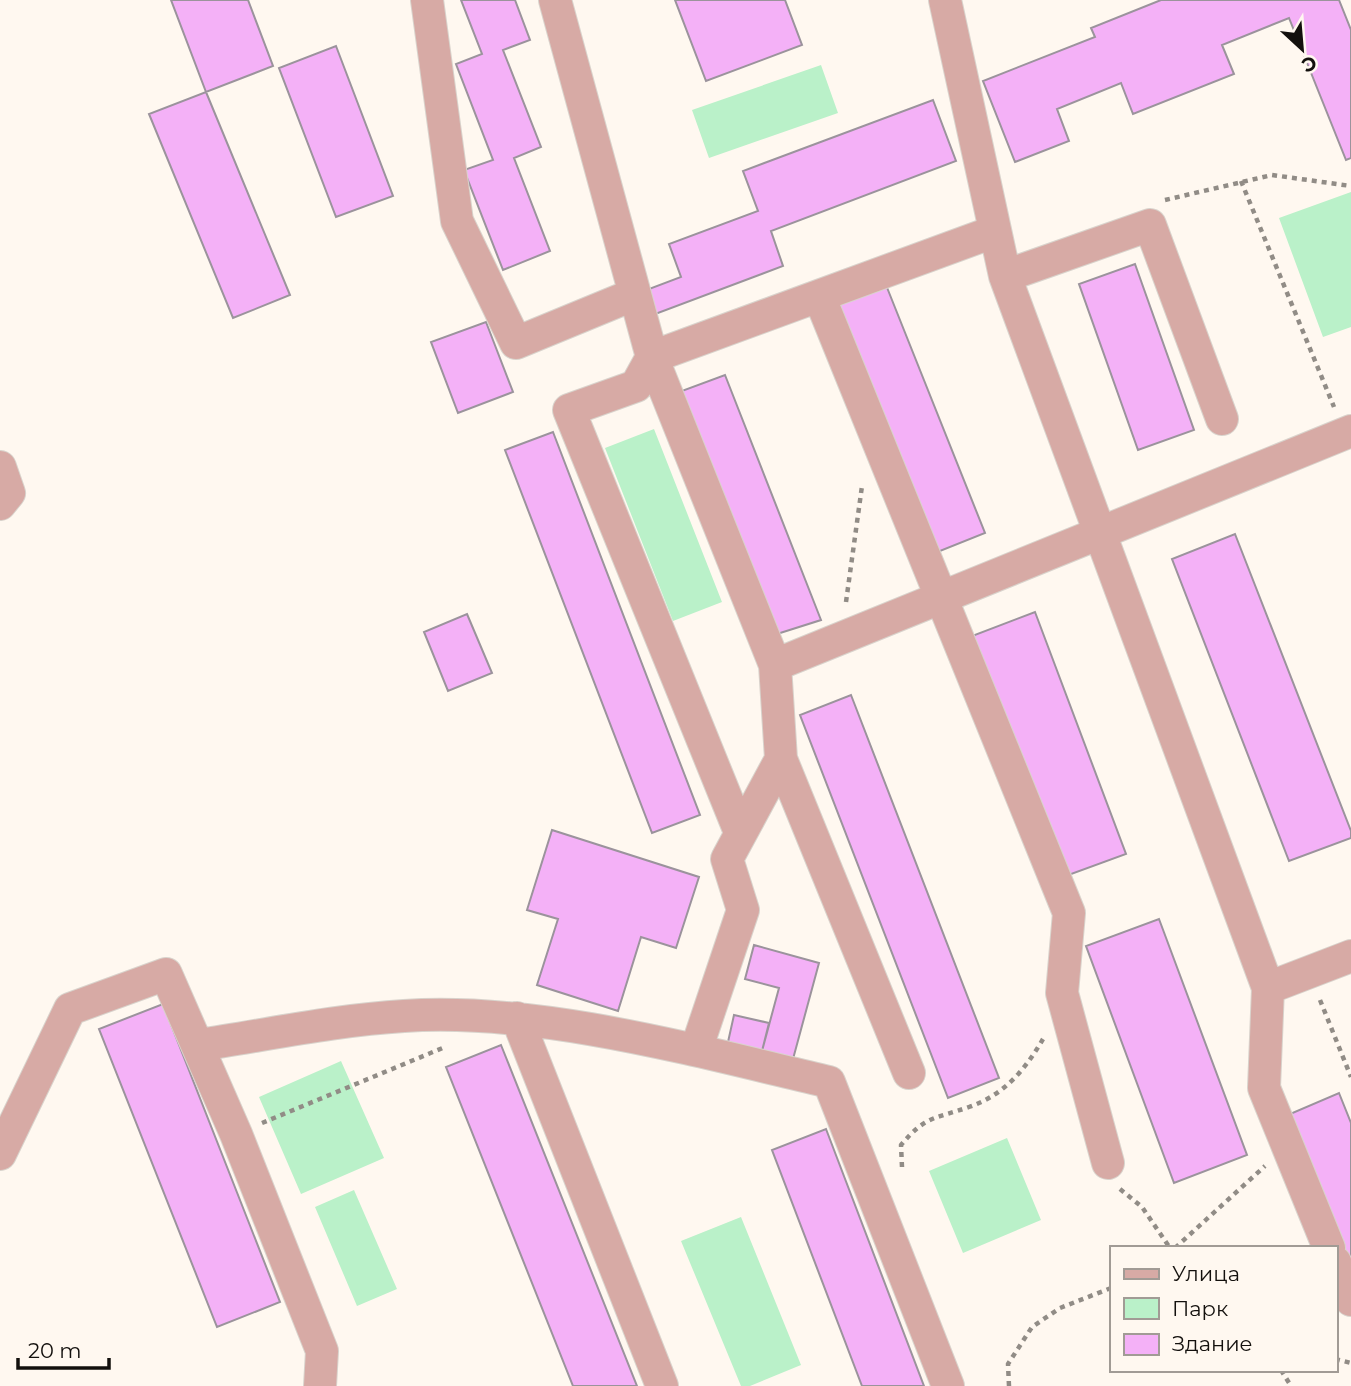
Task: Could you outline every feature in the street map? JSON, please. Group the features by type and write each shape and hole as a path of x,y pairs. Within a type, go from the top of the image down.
{"street":[{"path":"427,0 457,221 516,343 635,294"},
{"path":"555,0 653,357 775,665 781,759 909,1073"},
{"path":"945,0 993,232 1005,276 1268,988 1264,1088 1328,1246"},
{"path":"1005,276 1150,225 1222,419"},
{"path":"740,832 569,410 636,386 653,357 820,298 993,232"},
{"path":"820,298 1069,912 1062,993 1108,1163"},
{"path":"775,665 1101,533 1343,421"},
{"path":"0,467 9,494 0,504"},
{"path":"696,1050 743,910 727,859 781,759"},
{"path":"1268,988 1351,956"},
{"path":"0,1154 70,1009 166,974 236,1134 322,1351 320,1386"},
{"path":"198,1045 404,1016 517,1018 696,1050 829,1082 948,1386"},
{"path":"517,1018 662,1386"},
{"path":"1337,1267 1351,1300"}],"path":[{"path":"1163,201 1272,175 1351,186"},
{"path":"1241,181 1343,421"},
{"path":"844,614 863,480"},
{"path":"1317,992 1351,1077"},
{"path":"902,1167 901,1146 916,1127 939,1114 987,1099 1012,1082 1023,1070 1053,1021 1062,993"},
{"path":"236,1134 453,1044"},
{"path":"1108,1163 1122,1191 1142,1207 1169,1246"},
{"path":"1009,1386 1007,1364 1032,1327 1060,1308 1110,1288"}],"green space":[{"path":"821,65 838,113 709,158 692,110"},
{"path":"1351,192 1351,327 1323,337 1279,218"},
{"path":"654,429 722,602 673,621 605,448"},
{"path":"341,1061 384,1158 301,1194 259,1097"},
{"path":"1007,1138 1041,1220 963,1253 929,1171"},
{"path":"354,1190 397,1289 357,1306 315,1207"},
{"path":"741,1217 801,1365 750,1386 741,1386 681,1241"}],"building":[{"path":"171,0 248,0 273,66 206,92"},
{"path":"461,0 515,0 530,40 503,50 541,147 514,158 550,251 503,270 464,170 493,160 456,64 482,54"},
{"path":"675,0 785,0 802,45 706,81"},
{"path":"1161,0 1339,0 1351,30 1351,158 1346,160 1289,18 1222,45 1234,74 1133,114 1121,83 1057,109 1069,141 1015,162 983,81 1095,37 1091,28"},
{"path":"336,46 393,196 336,217 279,68"},
{"path":"206,92 290,295 233,318 149,114"},
{"path":"933,100 956,161 771,231 783,266 650,316 641,292 681,277 669,244 758,211 743,171"},
{"path":"1135,264 1194,430 1138,450 1079,284"},
{"path":"884,280 985,533 935,553 834,300"},
{"path":"486,322 513,392 458,413 431,342"},
{"path":"725,375 821,620 777,634 679,392"},
{"path":"553,432 700,815 652,833 505,450"},
{"path":"1235,534 1351,831 1351,838 1289,861 1172,559"},
{"path":"1035,612 1126,854 1063,877 972,636"},
{"path":"467,614 492,673 448,691 424,632"},
{"path":"851,695 999,1078 948,1098 800,715"},
{"path":"552,830 699,877 676,948 641,937 618,1011 537,985 558,919 527,910"},
{"path":"1159,919 1247,1155 1174,1183 1086,946"},
{"path":"754,945 819,963 793,1059 762,1051 779,988 745,979"},
{"path":"163,1004 280,1302 217,1327 99,1029"},
{"path":"734,1015 769,1023 762,1051 728,1042"},
{"path":"501,1045 637,1386 573,1386 446,1067"},
{"path":"1339,1093 1351,1123 1351,1281 1337,1246 1283,1117"},
{"path":"826,1129 924,1386 862,1386 772,1150"}]}
